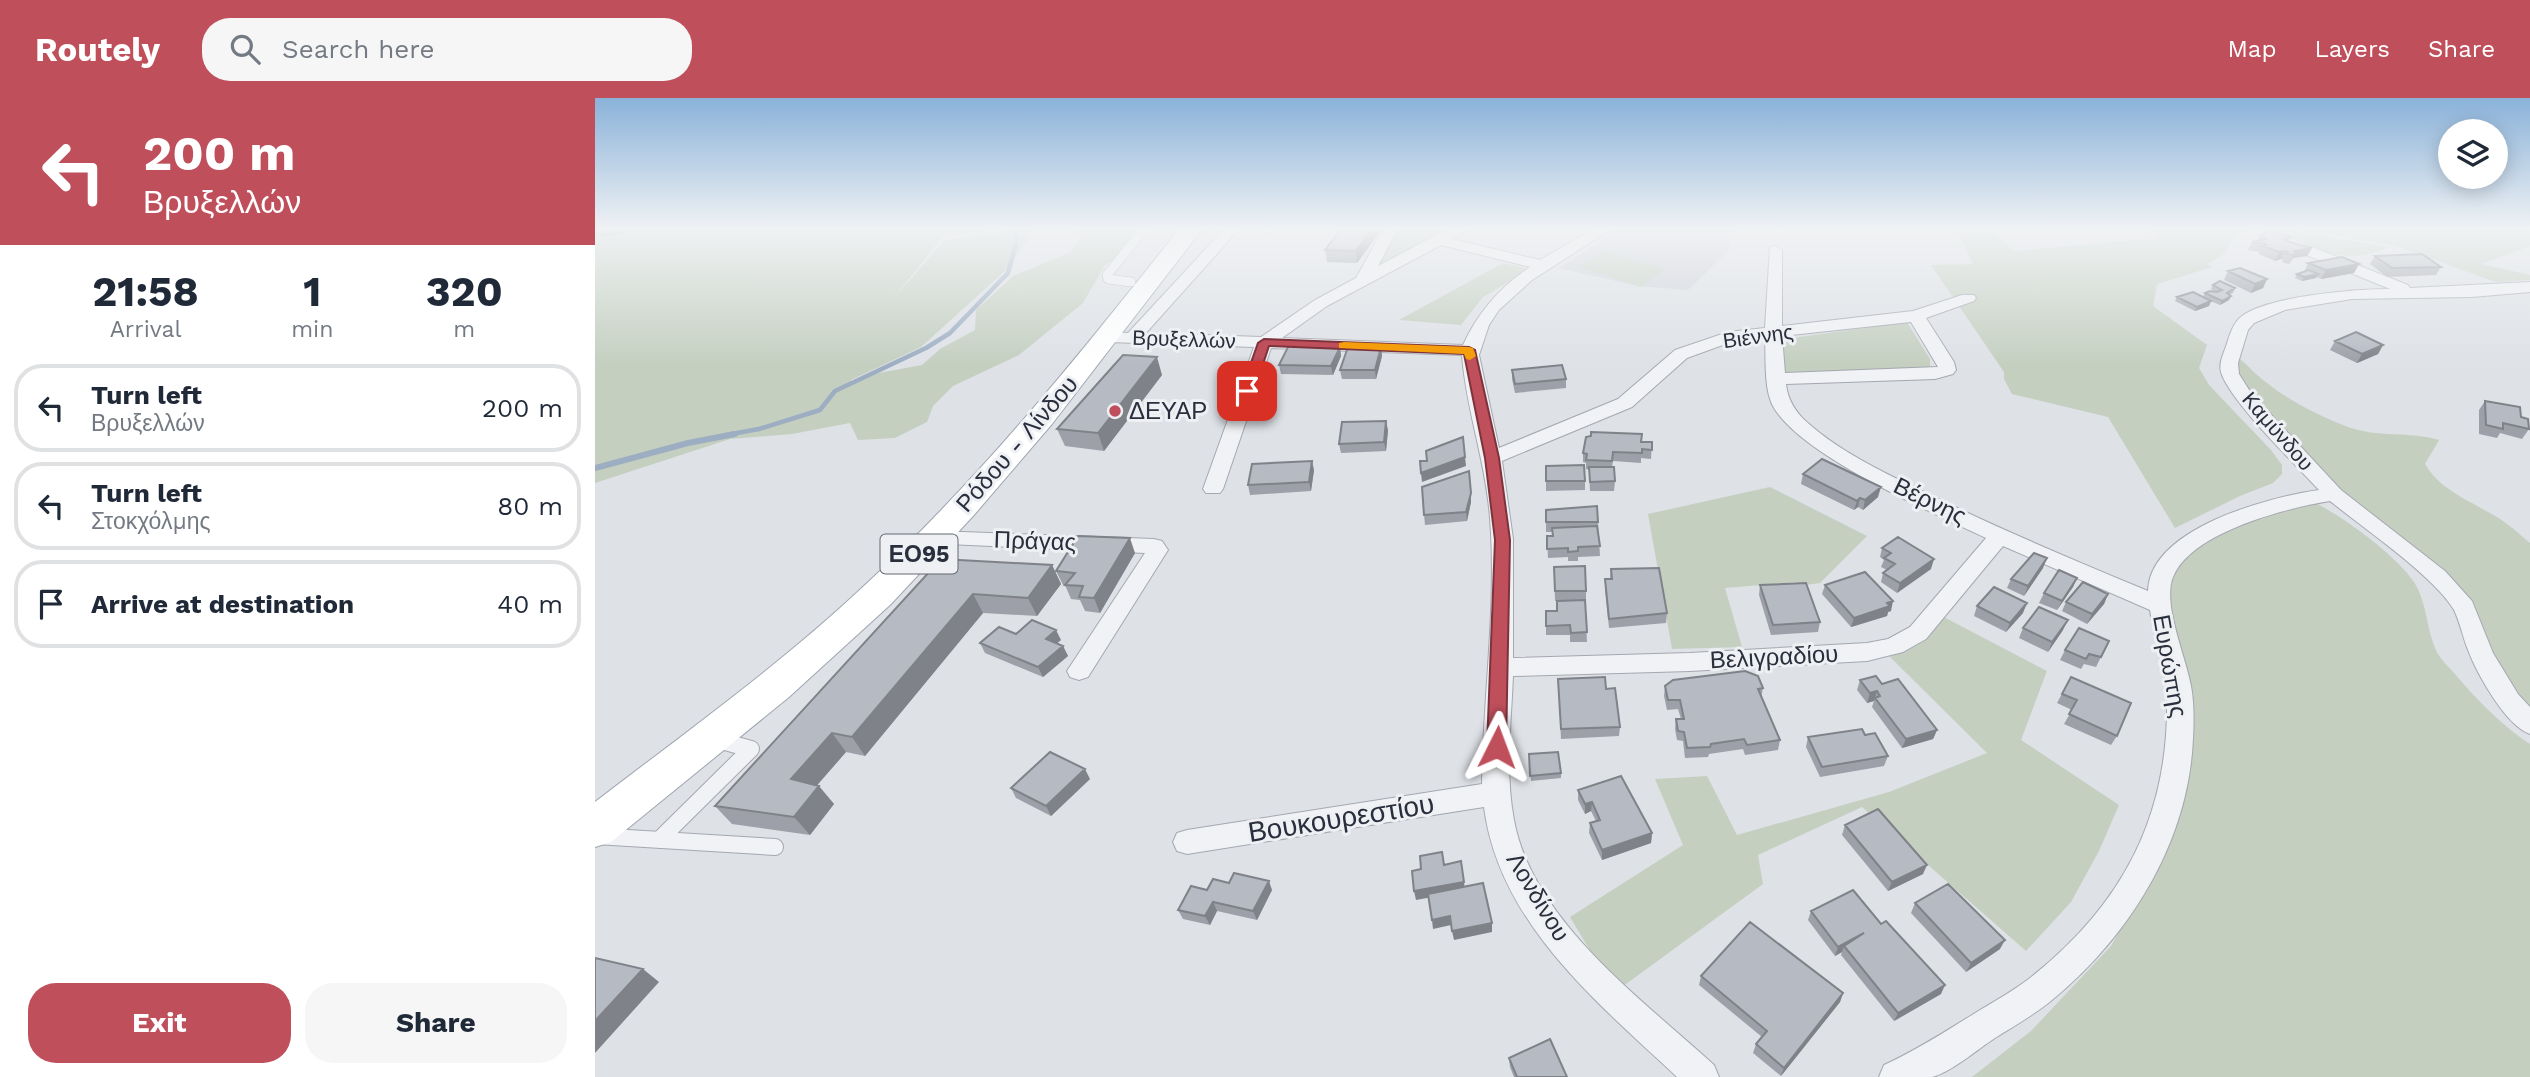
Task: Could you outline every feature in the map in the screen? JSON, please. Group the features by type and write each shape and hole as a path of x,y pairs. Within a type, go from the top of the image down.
{"main road":[{"name":"Ρόδου - Λίνδου","path":"595,798 798,640 898,550 963,484 1138,274"},
{"name":"Ρόδου - Λίνδου","path":"595,828 843,626 934,538 1120,337 1162,274"}],"street":[{"path":"1120,337 1186,274"},
{"path":"1363,280 1366,274"},
{"path":"1213,489 1264,343 1321,303 1375,274"},
{"path":"1469,350 1481,322 1494,303 1511,287 1532,274"},
{"path":"1772,333 1774,274"},
{"path":"2366,274 2412,292"},
{"name":"Καμύνδου","path":"2530,287 2472,292 2352,294 2281,306 2248,319 2239,329 2229,363 2230,374 2244,396 2334,494 2437,576 2464,607 2481,654 2509,701 2530,724"},
{"name":"Βιέννης","path":"1492,458 1625,403 1681,354 1728,337 1916,316 1968,298"},
{"path":"1777,379 1935,374 1947,370 1945,362 1916,316"},
{"name":"Βέρνης","path":"1772,333 1780,402 1789,417 1816,440 1845,459 1999,536 2159,605"},
{"name":"Βρυξελλών","path":"1120,337 1469,350"},
{"name":"Λονδίνου","path":"1469,350 1492,458 1502,540 1494,794 1499,824 1511,861 1539,909 1578,960 1702,1077"},
{"name":"Ευρώπης","path":"1896,1077 1922,1066 2041,989 2089,943 2130,894 2158,843 2175,792 2181,741 2179,693 2171,648 2159,605 2161,578 2175,555 2195,541 2270,507 2307,497 2334,494"},
{"name":"Βελιγραδίου","path":"1500,667 1717,660 1867,652 1894,646 1918,633 1999,536"},
{"name":"Πράγας","path":"934,538 1154,546 1157,550 1155,556 1079,671"},
{"name":"Βουκουρεστίου","path":"1187,842 1494,794"}],"lane":[{"path":"1108,274 1108,279 1131,282"},
{"path":"659,840 751,749 709,737"},
{"path":"595,836 775,847"}],"shaded area":[{"path":"1584,274 1705,274 1688,290 1638,286"}],"green space":[{"path":"595,274 913,274 893,299 915,274 1002,274 921,347 851,380 852,385 868,375 922,365 940,349 975,330 976,310 1013,276 1019,274 1100,274 1083,303 1019,355 953,386 933,406 927,422 895,438 858,440 850,423 792,434 730,439 595,483"},
{"path":"1484,274 1523,274 1483,297 1461,325 1399,320"},
{"path":"1600,274 1659,274 1641,287"},
{"path":"1937,274 2191,274 2157,284 2153,306 2207,345 2199,368 2209,385 2271,450 2282,465 2282,474 2273,483 2175,528 2108,417 2012,394 2004,379 2004,372"},
{"path":"2473,274 2530,275 2530,280 2496,282"},
{"path":"1907,322 1930,359 1930,366 1917,370 1780,375 1778,340"},
{"path":"2225,348 2276,390 2327,418 2359,430 2439,440 2425,464 2439,481 2509,525 2530,543 2530,716 2458,595 2311,469 2225,370"},
{"path":"1770,487 1867,536 1820,583 1798,586 1797,582 1725,588 1742,647 1672,649 1648,514"},
{"path":"2309,500 2366,535 2405,571 2419,591 2431,637 2440,657 2490,712 2530,744 2530,1077 1972,1077 2031,1031 2111,946 2166,846 2187,744 2163,592 2187,544"},
{"path":"1938,614 2047,671 2021,740 2119,805 2099,851 2071,902 2026,951 1862,807 1758,855 1763,884 1615,992 1570,917 1683,845 1655,779 1707,776 1737,835 1889,792 1987,753 1883,650"}],"building":[{"path":"2234,274 2254,274 2267,279 2255,284"},
{"path":"2297,274 2317,274 2318,274 2304,277"},
{"path":"2220,281 2235,288 2227,293 2231,296 2222,301 2205,293 2222,290 2213,285"},
{"path":"2193,292 2211,301 2197,307 2177,297"},
{"path":"2356,332 2383,345 2362,354 2335,341"},
{"path":"1289,345 1340,347 1331,366 1279,365"},
{"path":"1348,347 1381,347 1375,370 1340,370"},
{"path":"1123,355 1157,357 1098,433 1057,429"},
{"path":"1562,365 1566,379 1515,384 1512,370"},
{"path":"2485,401 2520,407 2521,417 2528,419 2529,429 2503,423 2503,429 2486,425"},
{"path":"1386,421 1384,442 1339,444 1342,422"},
{"path":"1591,432 1642,434 1641,442 1652,442 1652,450 1642,449 1642,453 1613,452 1612,461 1586,460 1587,454 1583,453 1586,437 1591,436"},
{"path":"1463,437 1465,457 1421,473 1420,461 1427,461 1426,451"},
{"path":"1822,459 1881,487 1865,500 1860,498 1857,501 1803,474"},
{"path":"1312,461 1309,482 1248,485 1252,464"},
{"path":"1584,465 1585,481 1546,481 1546,466"},
{"path":"1589,467 1614,467 1615,481 1590,482"},
{"path":"1469,471 1471,493 1466,512 1424,515 1422,487"},
{"path":"1597,506 1598,522 1546,522 1546,510"},
{"path":"1597,526 1600,546 1578,547 1578,551 1568,552 1568,548 1547,549 1547,536 1553,536 1552,528"},
{"path":"1078,536 1130,538 1094,598 1079,597 1083,586 1065,585 1075,573 1056,571"},
{"path":"1898,537 1934,559 1900,583 1883,573 1895,564 1884,558 1891,553 1882,548"},
{"path":"2034,553 2047,558 2028,586 2011,579"},
{"path":"941,559 1052,565 1028,598 973,594 852,737 832,733 791,779 819,786 794,817 715,806"},
{"path":"1585,566 1586,591 1555,591 1554,567"},
{"path":"1659,568 1667,613 1609,619 1605,579 1612,579 1611,569"},
{"path":"2059,570 2077,578 2062,601 2044,593"},
{"path":"1865,572 1893,601 1887,603 1890,606 1854,618 1825,585"},
{"path":"2083,582 2108,594 2092,614 2066,602"},
{"path":"1806,583 1820,622 1773,625 1760,585"},
{"path":"1994,587 2027,603 2010,623 1977,606"},
{"path":"1585,600 1587,632 1571,633 1570,625 1546,626 1546,611 1557,611 1557,601"},
{"path":"2039,607 2068,620 2052,642 2023,628"},
{"path":"1032,620 1056,630 1046,639 1063,646 1038,667 980,643 999,627 1016,634"},
{"path":"2079,628 2109,641 2101,657 2089,654 2086,659 2065,650"},
{"path":"1745,671 1758,676 1763,688 1758,689 1780,740 1747,745 1744,739 1711,744 1710,747 1687,748 1684,732 1678,731 1676,719 1684,719 1680,700 1668,700 1665,686 1673,680"},
{"path":"1876,676 1882,684 1898,679 1937,730 1906,739 1875,698 1880,696 1877,691 1870,693 1860,680"},
{"path":"1605,677 1606,689 1615,688 1620,727 1561,729 1558,679"},
{"path":"2071,677 2131,703 2117,736 2069,714 2077,700 2062,694"},
{"path":"1862,729 1865,735 1875,733 1888,756 1822,767 1808,737"},
{"path":"1050,752 1085,769 1046,806 1011,788"},
{"path":"1558,752 1561,773 1530,776 1529,754"},
{"path":"1621,776 1652,833 1602,850 1590,823 1600,820 1592,802 1585,804 1578,790"},
{"path":"1878,809 1927,865 1892,882 1845,825"},
{"path":"1442,852 1444,865 1461,861 1464,882 1414,891 1412,871 1421,869 1420,856"},
{"path":"1234,873 1269,881 1253,911 1213,902 1205,916 1178,910 1191,886 1207,890 1213,879 1229,883"},
{"path":"1483,883 1492,923 1452,931 1450,916 1432,920 1428,894"},
{"path":"1948,884 2005,940 1971,963 1915,903"},
{"path":"1853,890 1881,924 1886,921 1945,985 1898,1013 1844,946 1864,933 1838,947 1811,911"},
{"path":"1750,922 1843,993 1784,1068 1756,1044 1767,1031 1701,976"},
{"path":"595,958 643,969 595,1021"},
{"path":"1550,1039 1567,1077 1517,1077 1509,1058"}],"waterway":[{"path":"726,435 759,429 820,410 835,391 926,348 950,333 1007,274"},
{"path":"595,468 688,443 735,434"}],"slow traffic":[{"path":"1344,346 1469,350 1470,356"}],"place":[{"name":"ΔΕΥΑΡ","path":"1115,411"}],"route":[{"path":"1247,391 1264,343 1469,350 1492,458 1502,540 1497,747"}]}
